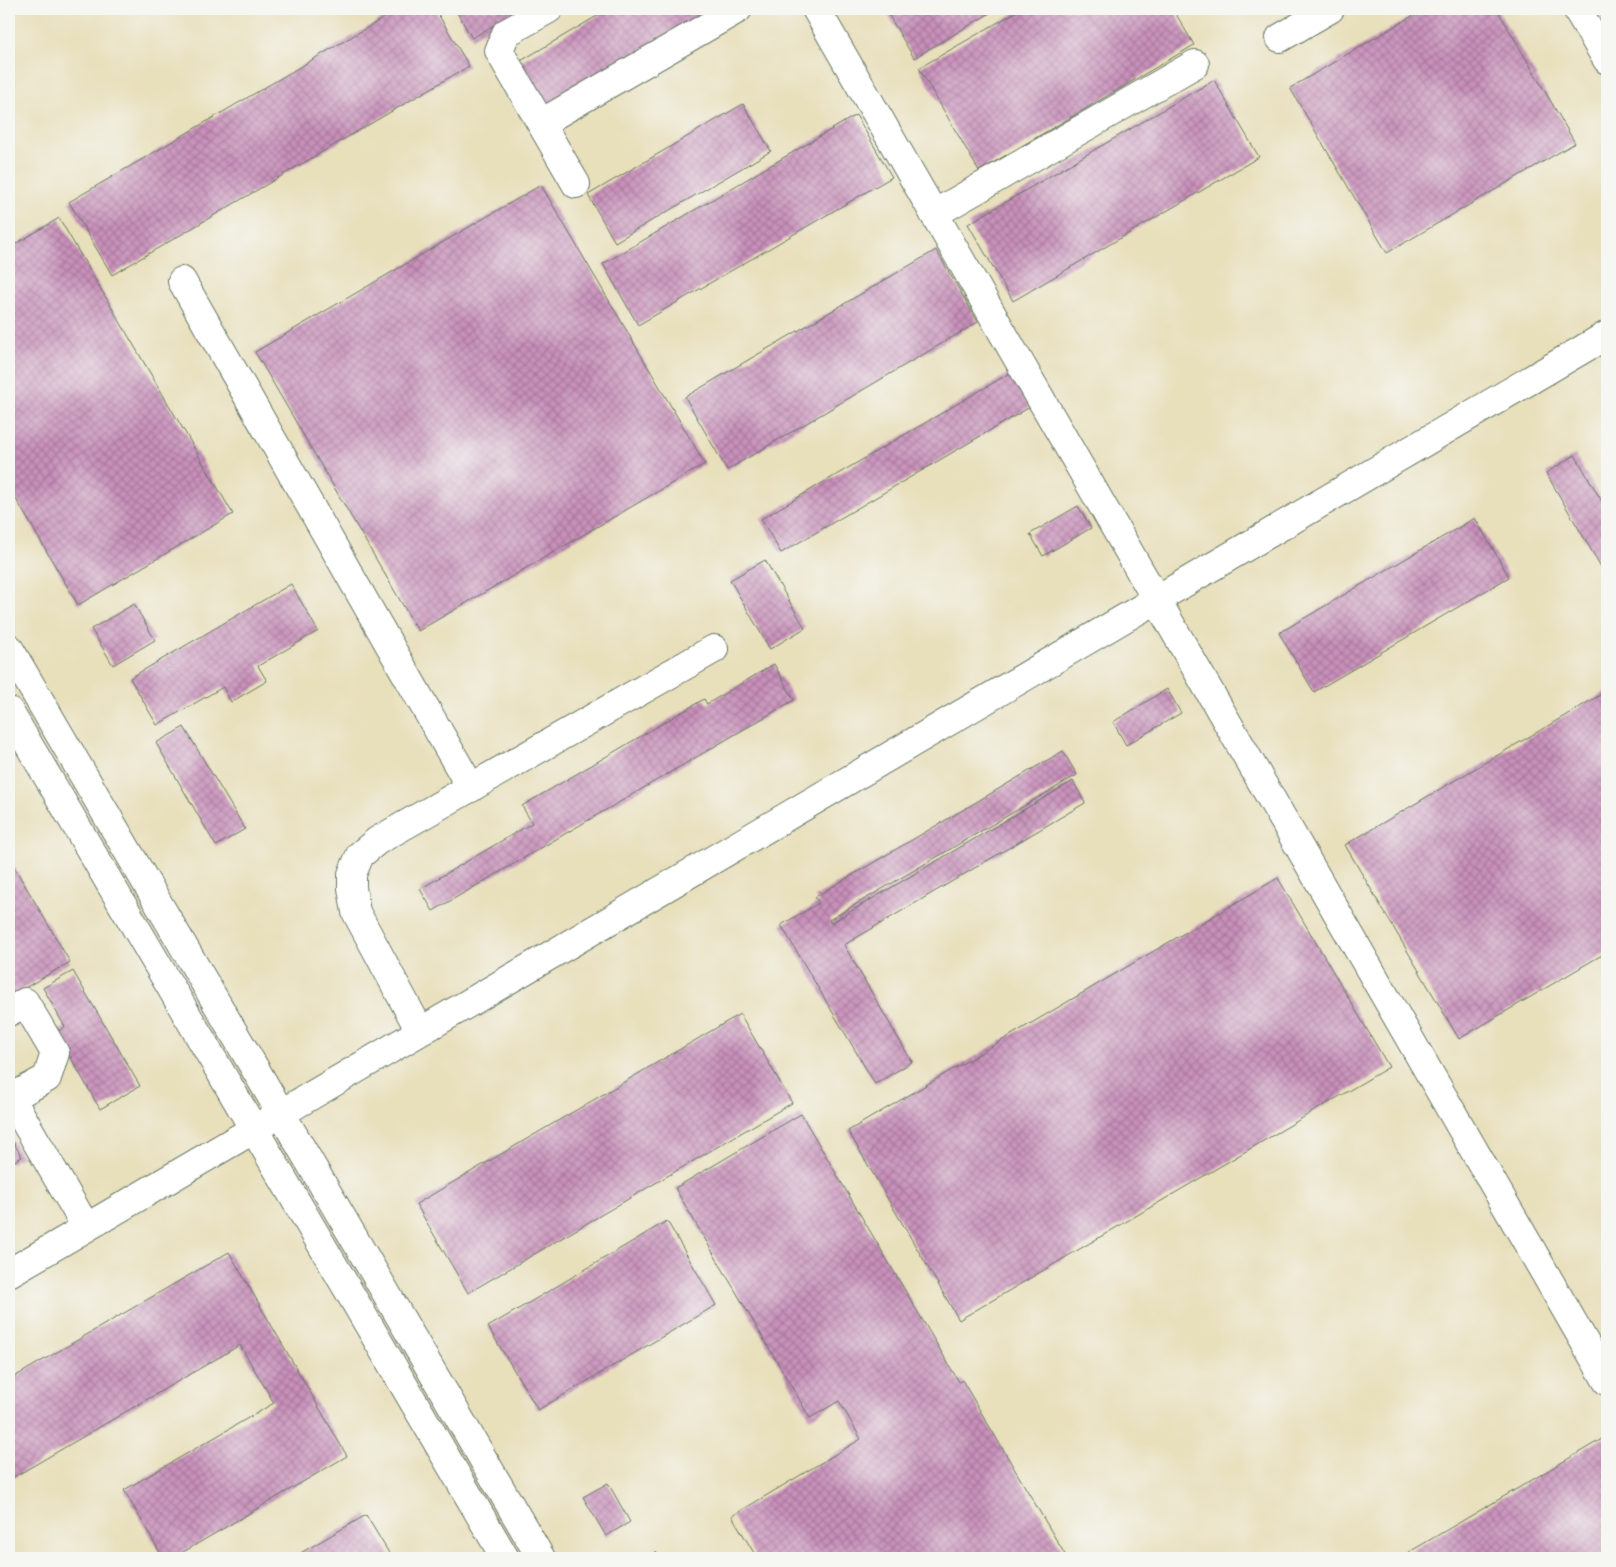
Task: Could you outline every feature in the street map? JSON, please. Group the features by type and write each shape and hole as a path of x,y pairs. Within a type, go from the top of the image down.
{"street":[{"path":"549,9 506,33 499,51 576,184"},
{"path":"541,122 738,9"},
{"path":"816,9 1607,1381"},
{"path":"1280,38 1330,9"},
{"path":"1577,9 1607,60"},
{"path":"934,214 1194,64"},
{"path":"182,281 471,788"},
{"path":"9,1273 1607,335"},
{"path":"9,648 542,1558"},
{"path":"420,1032 356,912 352,874 360,855 377,841 714,650"},
{"path":"9,711 505,1558"},
{"path":"9,1012 25,1002 54,1053 46,1078 10,1099 86,1227"}],"building":[{"path":"399,9 435,9 469,66 112,275 69,202"},
{"path":"455,9 522,9 472,38"},
{"path":"609,9 712,9 545,106 519,62"},
{"path":"885,9 997,9 914,58"},
{"path":"1021,9 1173,9 1194,45 979,171 919,68"},
{"path":"1424,9 1497,9 1575,143 1387,253 1290,88"},
{"path":"1214,80 1259,157 1013,301 968,224"},
{"path":"743,104 771,151 615,242 588,195"},
{"path":"856,115 892,177 638,325 603,264"},
{"path":"541,185 705,464 418,631 255,352"},
{"path":"59,218 233,514 78,605 9,487 9,248"},
{"path":"936,250 978,322 727,470 685,397"},
{"path":"1010,373 1030,407 781,553 761,519"},
{"path":"1575,455 1607,510 1607,577 1546,473"},
{"path":"1078,506 1091,528 1043,556 1030,534"},
{"path":"1475,518 1509,577 1314,692 1279,633"},
{"path":"765,560 805,628 770,649 730,580"},
{"path":"291,584 318,631 258,666 267,681 231,702 223,687 157,725 130,678"},
{"path":"134,604 155,640 113,665 91,629"},
{"path":"774,664 794,700 433,911 420,889 532,823 522,806 704,699 707,704"},
{"path":"1167,689 1181,713 1126,745 1113,722"},
{"path":"1607,691 1607,952 1459,1039 1345,845"},
{"path":"184,727 245,829 216,846 156,743"},
{"path":"1063,751 1077,775 829,920 831,923 1073,781 1085,803 844,945 912,1062 875,1084 781,925 819,903 815,897"},
{"path":"9,858 70,962 9,997"},
{"path":"1278,878 1389,1067 959,1320 848,1131"},
{"path":"73,971 140,1086 100,1109 56,1032 65,1027 43,988"},
{"path":"740,1014 792,1103 468,1293 416,1204"},
{"path":"801,1114 959,1382 962,1380 1067,1558 757,1558 732,1516 861,1439 839,1401 810,1418 675,1188"},
{"path":"9,1135 22,1157 9,1164"},
{"path":"667,1221 716,1305 538,1410 488,1327"},
{"path":"229,1252 347,1456 173,1558 163,1558 124,1490 274,1403 240,1345 9,1480 9,1380"},
{"path":"1607,1436 1607,1558 1399,1558"},
{"path":"608,1483 630,1522 606,1536 583,1497"},
{"path":"366,1515 392,1558 292,1558"},
{"path":"656,1552 660,1558 646,1558"}]}
